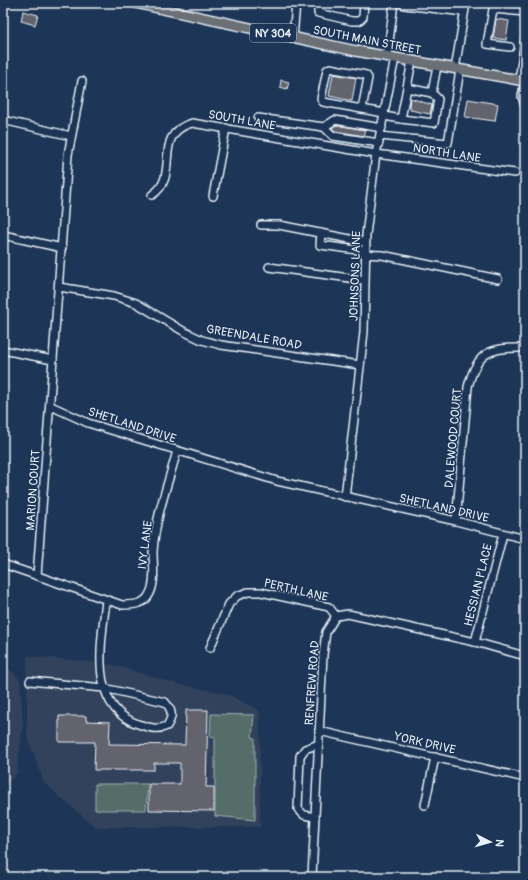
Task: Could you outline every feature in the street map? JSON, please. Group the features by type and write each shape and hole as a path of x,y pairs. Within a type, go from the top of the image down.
{"main road":[{"name":"SOUTH MAIN STREET","path":"135,3 293,38 523,81"}],"street":[{"path":"293,38 296,3"},
{"path":"318,3 318,13 352,21 359,21 363,17 364,3"},
{"name":"JOHNSONS LANE","path":"345,497 364,332 365,242 376,154 384,115 391,57 394,3"},
{"path":"380,136 448,143 466,3"},
{"path":"404,5 464,12"},
{"path":"510,48 488,44 493,9 525,12"},
{"path":"525,40 522,96 525,106"},
{"path":"401,119 412,61"},
{"path":"432,93 437,66"},
{"path":"362,109 368,78 366,75 330,68 326,70 321,99 324,102 362,109 401,119 434,123 438,99 432,93 407,88"},
{"path":"50,406 68,155 82,81"},
{"path":"258,118 324,127 333,136 379,144"},
{"path":"3,120 71,136"},
{"path":"324,127 335,120 382,128"},
{"name":"SOUTH LANE","path":"152,195 160,190 164,182 170,142 174,133 182,126 192,123 376,154"},
{"path":"213,196 226,128"},
{"name":"NORTH LANE","path":"376,154 515,173"},
{"path":"261,225 279,226 365,242"},
{"path":"321,233 320,245 389,256 498,279"},
{"path":"3,235 62,248"},
{"path":"269,267 364,280"},
{"name":"GREENDALE ROAD","path":"59,287 114,296 136,303 183,332 202,340 221,345 360,365"},
{"name":"DALEWOOD COURT","path":"456,521 468,387 473,368 483,356 498,349 525,348"},
{"path":"3,350 54,360"},
{"name":"SHETLAND DRIVE","path":"50,406 88,423 277,481 456,521 525,539"},
{"name":"MARION COURT","path":"38,576 50,406"},
{"name":"IVY LANE","path":"106,600 122,605 134,605 143,602 149,595 152,585 156,530 177,451"},
{"name":"HESSIAN PLACE","path":"475,642 503,534"},
{"path":"3,564 106,600 102,637 103,684 108,698 123,718 155,729 167,726 171,719 171,708 165,702 103,684 30,681"},
{"name":"PERTH LANE","path":"210,648 229,604 236,596 248,592 261,592 329,607 336,616"},
{"path":"336,616 348,614 475,642 525,656"},
{"name":"RENFREW ROAD","path":"312,877 323,655 326,632 336,616"},
{"name":"YORK DRIVE","path":"319,731 525,778"},
{"path":"314,817 304,815 298,809 300,756 305,749 319,744"},
{"path":"425,805 435,757"}],"shaded area":[{"path":"27,656 110,664 177,684 227,694 260,711 260,827 95,827 44,783 27,735"},
{"path":"3,662 20,680 23,723 17,773 3,788"}],"green space":[{"path":"211,714 254,715 252,737 255,738 255,820 215,816 215,737 210,736"},
{"path":"95,784 148,784 146,810 95,810"}],"building":[{"path":"23,11 38,15 35,25 21,21"},
{"path":"496,19 509,21 506,40 493,38"},
{"path":"333,74 356,78 352,101 329,96"},
{"path":"281,80 289,82 287,89 280,87"},
{"path":"410,98 432,105 430,114 410,110"},
{"path":"468,99 498,104 495,121 465,117"},
{"path":"336,125 365,130 364,136 335,131 332,128"},
{"path":"186,710 208,710 206,787 214,787 214,811 149,810 149,784 180,784 180,763 154,763 154,770 94,770 95,742 59,742 59,716 86,716 86,721 110,722 109,744 185,745"}]}
